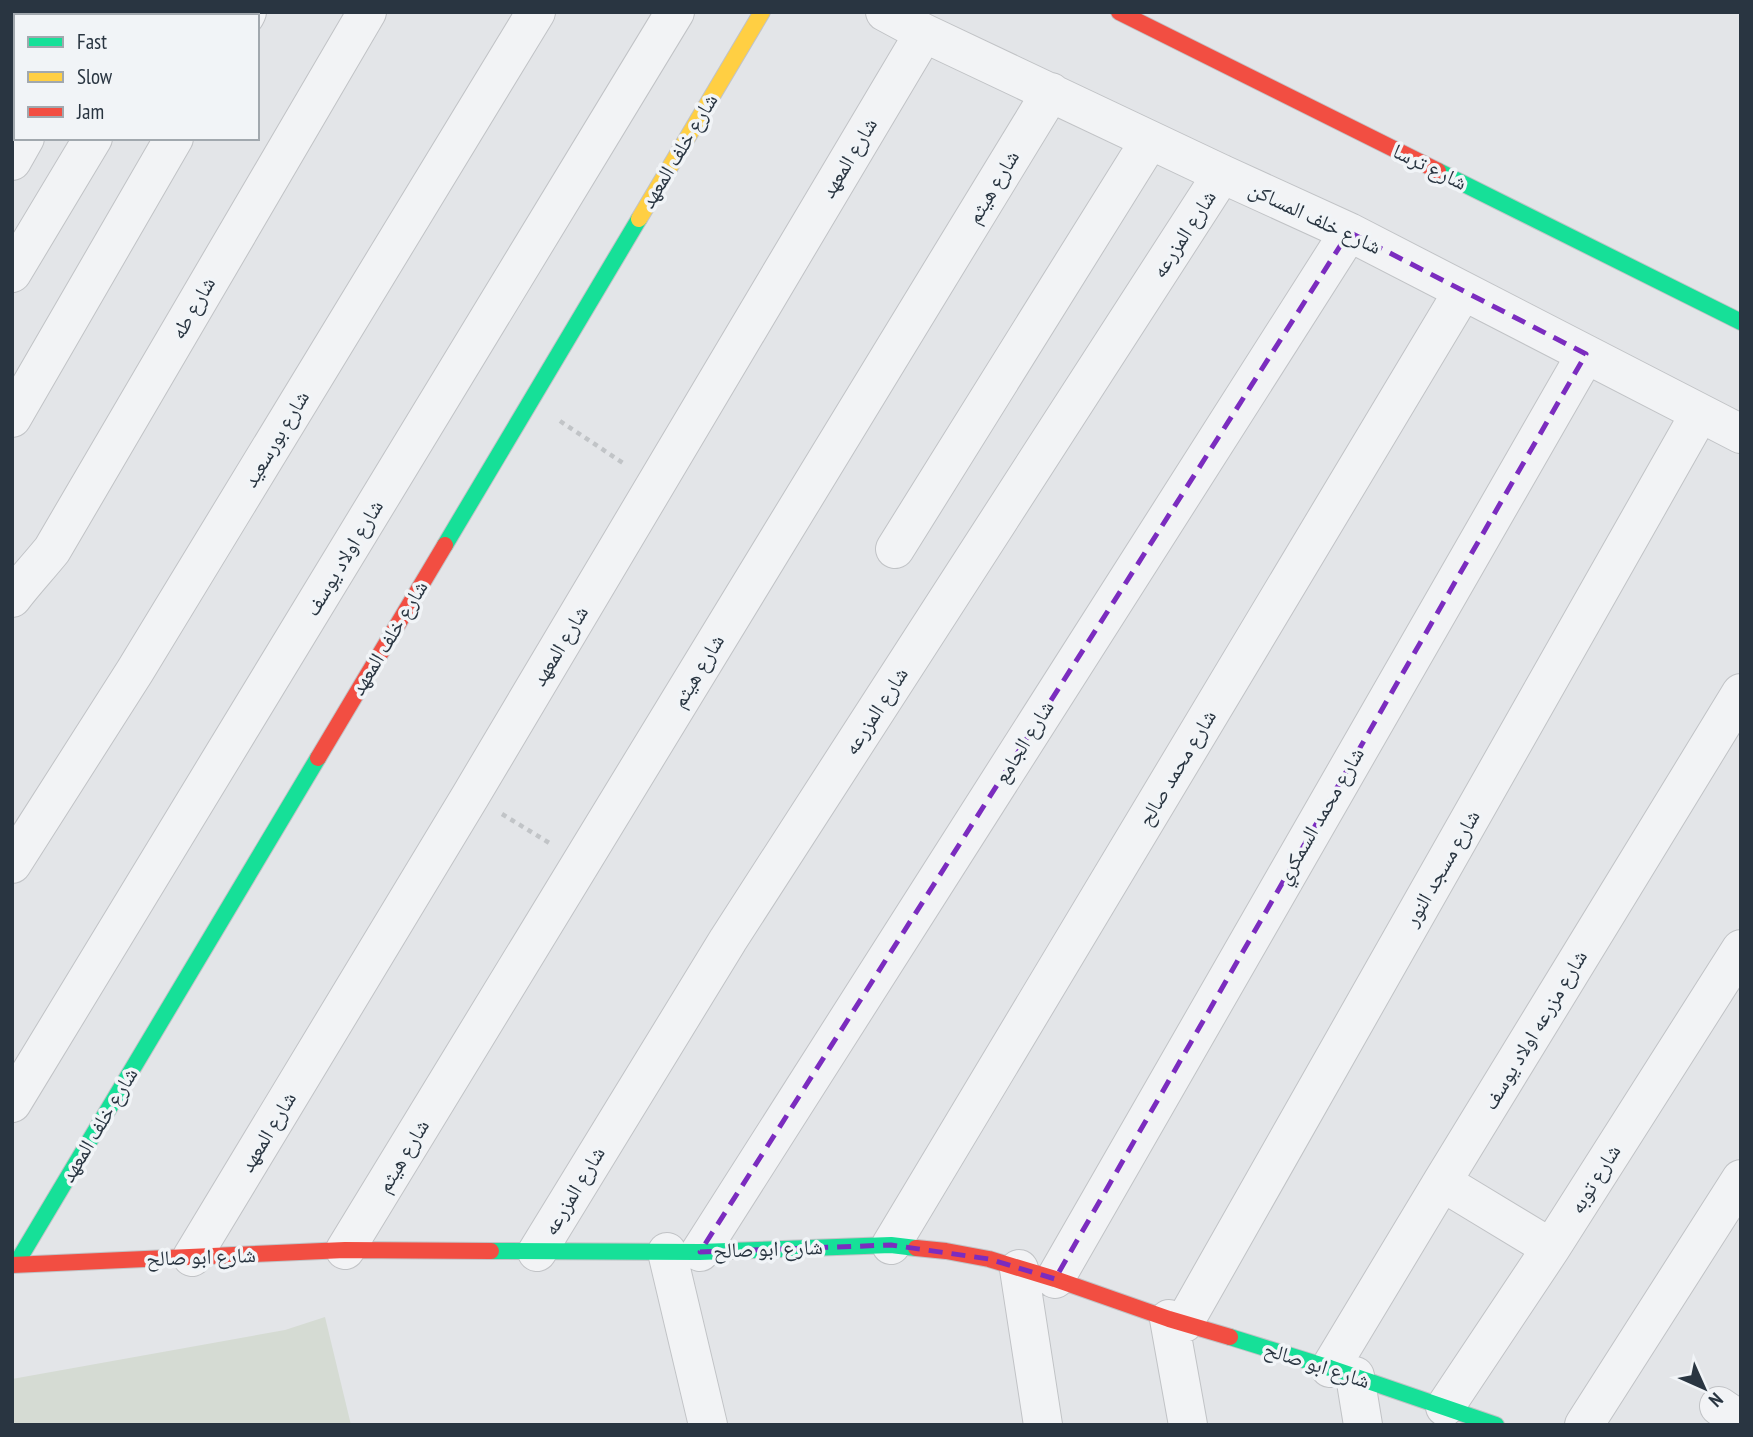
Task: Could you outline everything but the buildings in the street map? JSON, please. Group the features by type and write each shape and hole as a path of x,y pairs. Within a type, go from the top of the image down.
{"street":[{"name":"شارع طه","path":"12,598 52,550 367,12"},
{"name":"شارع بورسعيد","path":"12,864 135,671 536,12"},
{"name":"شارع اولاد يوسف","path":"12,1103 676,12"},
{"name":"شارع خلف المعهد","path":"14,1265 762,12"},
{"name":"شارع خلف المساكن","path":"885,12 924,33 1349,232 1741,434"},
{"name":"شارع ترسا","path":"1119,12 1741,322"},
{"name":"شارع المعهد","path":"192,1257 471,795 924,33"},
{"name":"شارع هيثم","path":"345,1250 1051,92"},
{"path":"12,161 24,140"},
{"path":"12,273 92,140"},
{"path":"12,418 173,140"},
{"path":"895,549 1150,140"},
{"name":"شارع المزرعه","path":"537,1252 728,940 1222,174"},
{"name":"شارع الجامع","path":"684,1252 1349,232"},
{"name":"شارع محمد صالح","path":"891,1245 1463,291"},
{"name":"شارع محمد السمكري","path":"1055,1279 1586,354"},
{"name":"شارع مسجد النور","path":"1177,1321 1700,413"},
{"name":"شارع مزرعه اولاد يوسف","path":"1343,1372 1442,1182 1741,693"},
{"name":"شارع توبه","path":"1445,1408 1551,1248 1741,948"},
{"path":"1584,1425 1741,1179"},
{"path":"1442,1182 1551,1248"},
{"name":"شارع ابو صالح","path":"14,1265 345,1250 684,1252 891,1245 989,1259 1343,1372 1496,1425"},
{"path":"684,1252 709,1425"},
{"path":"1019,1269 1043,1425"},
{"path":"1177,1321 1188,1425"},
{"path":"1343,1372 1363,1425"}],"path":[{"path":"530,401 655,485"},
{"path":"471,795 581,863"}],"highlighted area":[{"path":"1349,232 1586,354 1055,1279 989,1259 891,1245 700,1252"}],"shaded area":[{"path":"325,1317 351,1425 12,1425 12,1379 285,1330"}],"traffic: fast":[{"path":"1438,171 1741,322"},
{"path":"445,545 639,219"},
{"path":"16,1264 318,758"},
{"path":"491,1251 700,1252 891,1245 916,1248"},
{"path":"1230,1337 1496,1425"}],"traffic: slow":[{"path":"639,219 762,12"}],"traffic: jam":[{"path":"1119,12 1438,171"},
{"path":"318,758 445,545"},
{"path":"916,1248 989,1259 1230,1337"},
{"path":"12,1265 345,1250 491,1251"}]}
